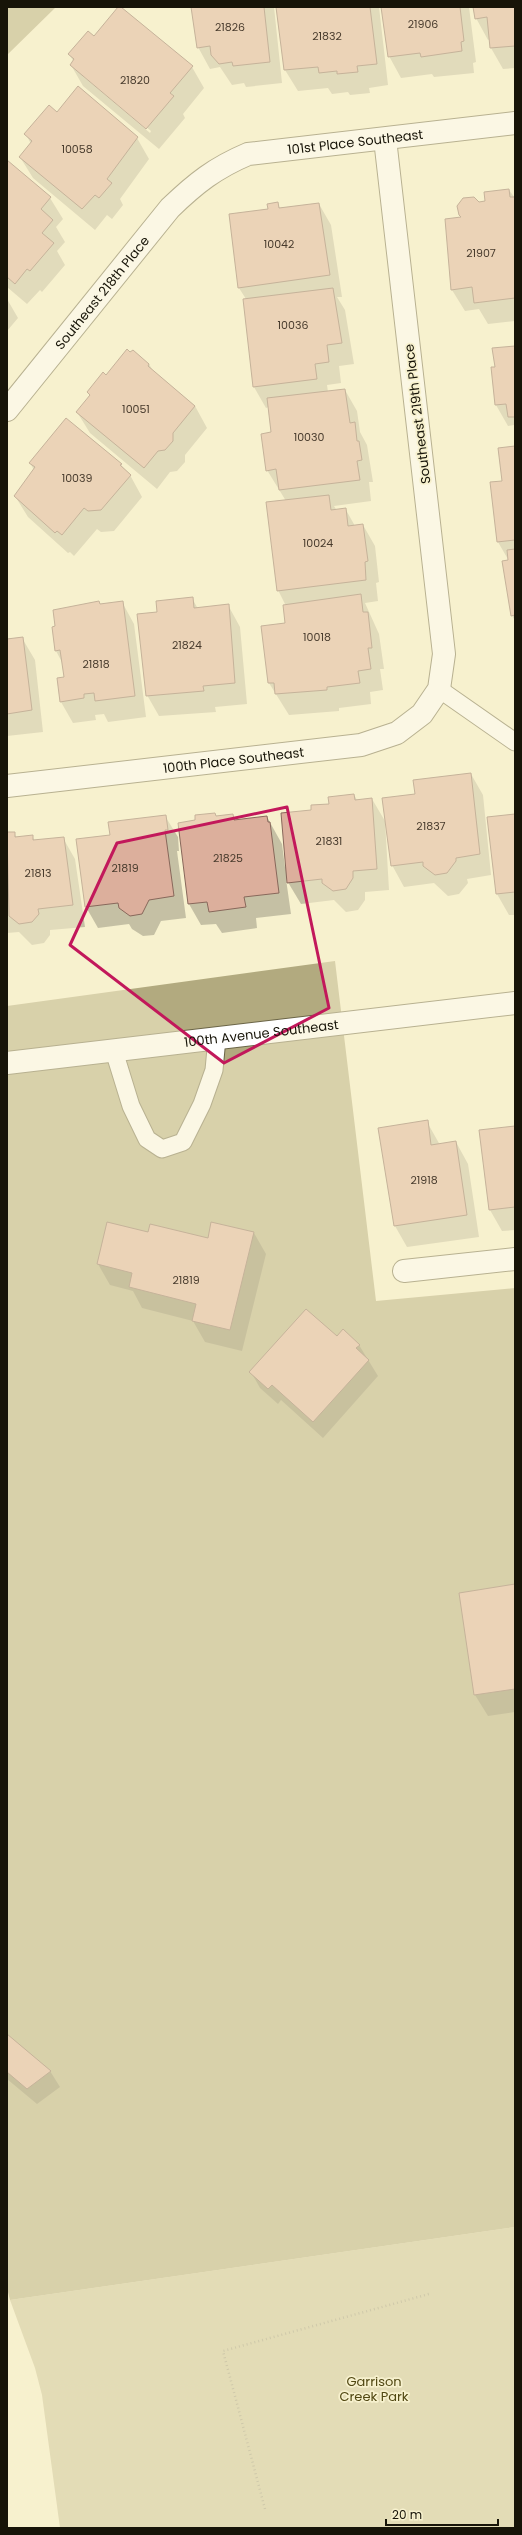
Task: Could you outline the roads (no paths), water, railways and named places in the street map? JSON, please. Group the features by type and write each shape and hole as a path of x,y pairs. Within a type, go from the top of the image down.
{"street":[{"name":"101st Place Southeast","path":"201,179 224,164 248,154 515,123"},
{"name":"Southeast 219th Place","path":"385,138 444,654 439,690"},
{"name":"Southeast 218th Place","path":"7,410 170,208 201,179"},
{"name":"100th Place Southeast","path":"7,786 362,745 397,734 422,714 439,690"},
{"name":"100th Avenue Southeast","path":"7,1063 515,1003"},
{"path":"404,1271 515,1259"}],"lane":[{"path":"439,690 515,742"},
{"path":"114,1050 131,1106 147,1139 162,1149 184,1142 202,1104 214,1070 217,1038"}],"park label":[{"name":"Garrison Creek Park","path":"374,2388"}]}
